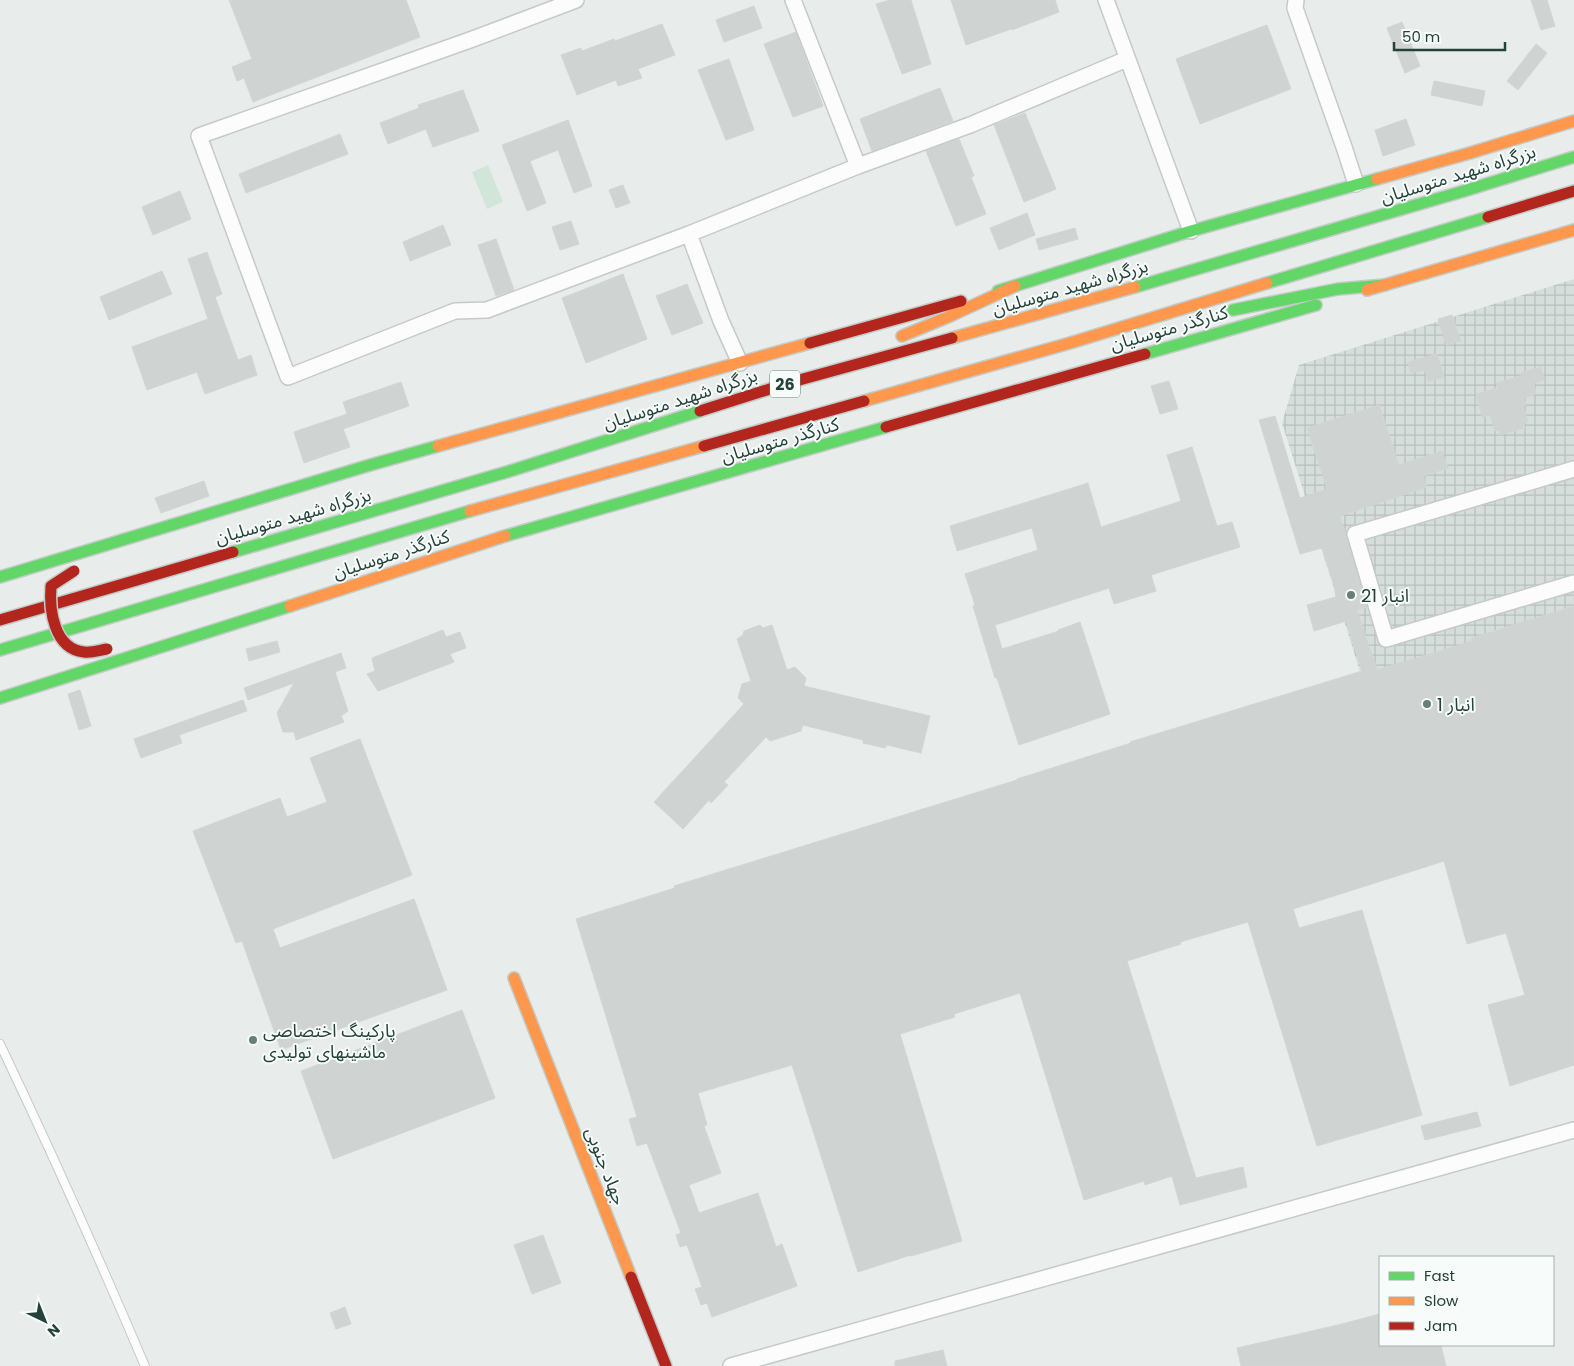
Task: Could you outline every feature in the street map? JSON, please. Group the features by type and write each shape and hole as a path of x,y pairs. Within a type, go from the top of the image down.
{"main road":[{"path":"0,577 370,465 1014,286 1191,231 1574,121"},
{"name":"بزرگراه شهید متوسلیان","path":"0,620 510,471 792,382 1073,305 1574,157"},
{"path":"0,650 471,511 1070,343 1574,191"},
{"name":"کنارگذر متوسلیان","path":"0,698 460,550 1574,230"},
{"path":"1223,312 1338,289 1385,285"},
{"path":"893,340 1014,286"},
{"path":"1070,343 1185,320"},
{"path":"792,382 874,348"},
{"path":"520,435 603,400"},
{"path":"249,607 344,579 460,550"},
{"path":"78,570 51,586 49,599 52,618 62,638 70,647 83,652 112,648"},
{"name":"جهاد جنوبی","path":"514,978 666,1366"}],"street":[{"path":"576,0 470,40 198,136 288,377 455,311 487,310 689,234 858,166 970,125 1127,59"},
{"path":"793,0 858,166"},
{"path":"1106,0 1191,231"},
{"path":"1296,0 1295,8 1356,184"},
{"path":"689,234 721,321 740,363"},
{"path":"1574,469 1355,534 1386,639 1574,583"},
{"path":"731,1366 1574,1130"}],"lane":[{"path":"0,1044 102,1266 145,1366"}],"shaded area":[{"path":"1574,279 1574,707 1389,764 1282,423 1299,365"}],"green space":[{"path":"488,165 503,202 487,209 472,172"}],"building":[{"path":"229,0 406,0 420,37 253,102 244,78 237,81 232,67 252,59"},
{"path":"890,0 911,0 931,64 902,74 876,4"},
{"path":"951,0 1055,0 1059,12 966,45"},
{"path":"1531,0 1547,0 1555,26 1541,30"},
{"path":"754,6 762,28 724,42 716,20"},
{"path":"1402,22 1420,66 1405,73 1387,28"},
{"path":"662,24 675,55 638,69 642,78 618,86 616,80 577,95 561,55 581,48 582,51 614,39 615,41"},
{"path":"1267,25 1291,89 1200,124 1176,59"},
{"path":"796,32 823,106 793,117 764,44"},
{"path":"1536,44 1547,53 1518,90 1507,81"},
{"path":"729,59 754,130 726,140 698,70"},
{"path":"1434,81 1485,91 1482,106 1431,95"},
{"path":"940,88 953,121 872,151 860,119"},
{"path":"463,90 479,131 433,147 426,129 388,144 380,123 419,108 418,105"},
{"path":"1025,113 1056,189 1024,202 994,125"},
{"path":"1406,119 1415,145 1383,156 1375,130"},
{"path":"568,120 592,186 574,193 558,150 530,161 546,203 527,211 502,145"},
{"path":"340,134 348,154 246,193 239,174"},
{"path":"959,139 974,176 971,177 986,214 956,226 926,151"},
{"path":"623,185 630,203 616,208 609,190"},
{"path":"180,191 191,219 153,235 142,207"},
{"path":"1027,213 1035,235 999,250 990,228"},
{"path":"571,221 579,244 560,250 552,227"},
{"path":"443,225 451,245 410,261 403,242"},
{"path":"1075,228 1078,239 1039,250 1036,239"},
{"path":"496,239 514,290 496,296 478,245"},
{"path":"207,252 222,294 215,297 238,360 251,355 257,375 205,394 197,372 147,390 132,347 208,319 188,259"},
{"path":"162,271 172,294 109,320 100,297"},
{"path":"623,274 647,339 586,363 562,298"},
{"path":"687,284 703,323 672,335 656,296"},
{"path":"1452,315 1461,341 1446,345 1438,319"},
{"path":"1437,354 1444,377 1428,382 1425,370 1411,373 1408,362"},
{"path":"1541,367 1544,380 1534,383 1536,394 1524,398 1526,405 1523,406 1528,422 1524,423 1525,428 1500,435 1499,430 1495,431 1490,415 1482,417 1476,394 1498,388 1496,383 1521,376 1521,373"},
{"path":"1169,381 1178,409 1160,414 1151,386"},
{"path":"401,382 409,406 343,429 350,447 304,463 294,432 347,414 343,402"},
{"path":"1379,405 1399,465 1442,451 1448,468 1423,476 1427,487 1340,516 1367,607 1357,610 1377,670 1472,641 1472,638 1574,606 1574,1065 1510,1086 1488,1005 1525,995 1506,933 1467,944 1444,861 1293,909 1299,928 1362,910 1422,1115 1317,1146 1248,922 1180,942 1181,944 1127,961 1196,1178 1243,1167 1247,1187 1180,1205 1172,1176 1145,1185 1144,1181 1084,1200 1020,993 954,1014 955,1017 900,1034 962,1241 858,1272 792,1065 698,1093 707,1125 704,1126 721,1173 689,1185 699,1213 758,1193 776,1247 782,1244 797,1286 712,1317 707,1303 701,1305 695,1289 702,1287 687,1245 680,1247 676,1235 681,1233 647,1143 637,1146 629,1119 637,1117 576,919 675,888 674,886 1017,780 1130,742 1362,671 1346,621 1314,631 1307,605 1336,597 1334,585 1322,548 1300,554 1259,420 1275,416 1300,498 1327,489 1307,428"},
{"path":"1192,447 1217,526 1232,522 1240,547 1151,575 1156,591 1114,604 1109,588 995,625 1002,649 1059,631 1080,622 1110,714 1019,745 997,678 995,678 965,574 1038,550 1032,528 957,551 950,526 1088,483 1101,527 1181,501 1167,455"},
{"path":"204,481 209,496 161,513 155,498"},
{"path":"760,625 763,628 772,625 787,670 795,667 806,678 804,686 930,716 921,753 887,745 885,748 863,743 863,740 803,725 801,731 770,741 766,737 724,782 728,785 711,803 709,800 683,829 654,802 744,704 738,698 742,684 751,681 737,639 743,635 744,631"},
{"path":"443,630 446,637 460,632 466,648 450,654 454,662 378,691 367,674 375,671 372,658"},
{"path":"277,641 280,652 249,661 246,649"},
{"path":"341,653 346,668 335,672 348,711 341,716 344,722 296,740 294,732 283,732 277,713 294,683 248,700 244,688"},
{"path":"80,690 91,726 79,730 68,694"},
{"path":"243,700 247,711 179,735 182,743 141,758 134,739"},
{"path":"360,739 412,875 273,929 280,948 414,899 447,990 281,1050 242,941 236,943 193,831 280,798 287,817 327,802 310,758"},
{"path":"462,1010 495,1098 333,1159 301,1071"},
{"path":"1477,1112 1481,1126 1425,1140 1421,1126"},
{"path":"543,1235 561,1283 532,1294 514,1245"},
{"path":"345,1307 351,1324 336,1329 330,1313"},
{"path":"1379,1314 1379,1346 1441,1346 1446,1366 1241,1366 1237,1348"},
{"path":"943,1350 947,1366 895,1366 895,1361"}],"traffic: fast":[{"path":"1135,287 1574,157"},
{"path":"998,291 1191,231 1377,179"},
{"path":"1267,283 1488,217"},
{"path":"1233,310 1338,289 1385,285"},
{"path":"1145,354 1316,305"},
{"path":"233,552 510,471 700,411"},
{"path":"505,536 886,427"},
{"path":"0,577 438,446"},
{"path":"0,650 470,511"},
{"path":"0,698 290,606"}],"traffic: slow":[{"path":"1377,179 1574,121"},
{"path":"1367,290 1574,230"},
{"path":"864,401 1070,343 1267,283"},
{"path":"902,336 1015,286"},
{"path":"952,338 1135,287"},
{"path":"438,446 810,343"},
{"path":"470,511 704,446"},
{"path":"290,606 505,536"},
{"path":"514,978 631,1277"}],"traffic: jam":[{"path":"1488,217 1574,191"},
{"path":"810,343 961,301"},
{"path":"700,411 792,382 952,338"},
{"path":"886,427 1145,354"},
{"path":"704,446 864,401"},
{"path":"0,620 233,552"},
{"path":"74,571 51,586 51,606 56,627 66,644 74,649 84,652 107,649"},
{"path":"631,1277 666,1366"}],"place":[{"name":"انبار 21","path":"1351,595"},
{"name":"انبار 1","path":"1427,704"},
{"name":"پارکینگ اختصاصی ماشینهای تولیدی","path":"253,1040"}]}
